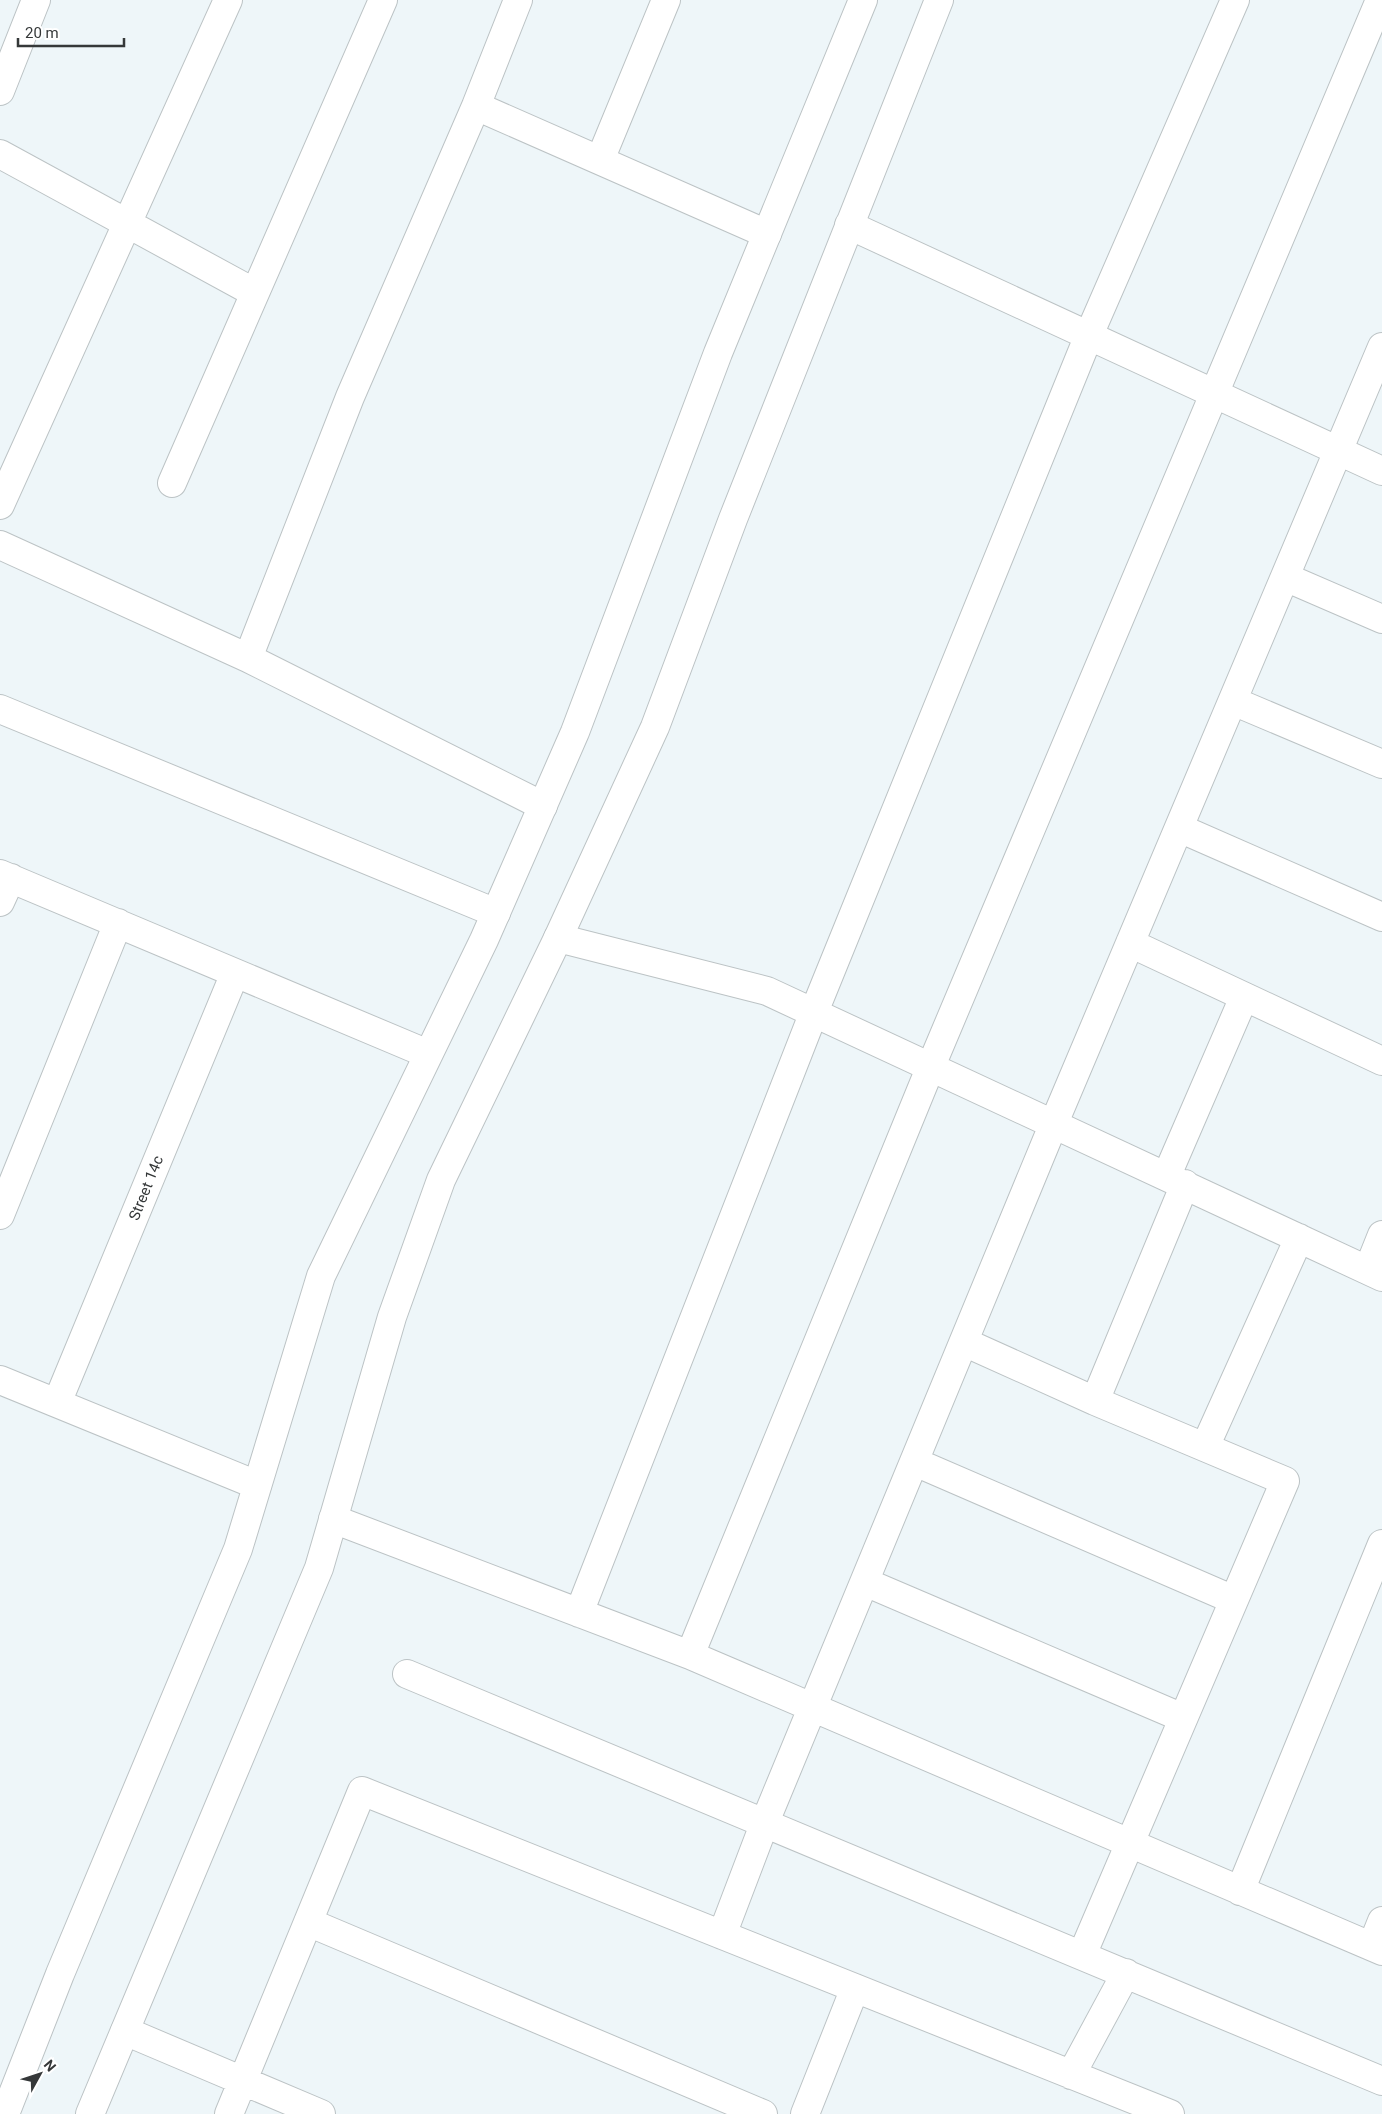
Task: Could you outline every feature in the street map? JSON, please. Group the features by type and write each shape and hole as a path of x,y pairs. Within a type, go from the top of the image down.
{"street":[{"path":"0,90 36,0"},
{"path":"0,505 228,0"},
{"path":"172,483 383,0"},
{"path":"248,658 350,397 476,106 518,0"},
{"path":"600,160 666,0"},
{"path":"5,2114 64,1965 238,1549 322,1276 496,913 575,732 718,353 863,0"},
{"path":"90,2114 319,1568 392,1317 440,1180 558,938 655,727 733,519 849,224 940,0"},
{"path":"579,1613 814,1012 1089,335 1235,0"},
{"path":"690,1656 931,1066 1213,392 1380,0"},
{"path":"476,106 767,234"},
{"path":"0,154 255,293"},
{"path":"849,224 1382,471"},
{"path":"722,1935 765,1822 1054,1123 1382,347"},
{"path":"0,545 248,658 543,806"},
{"path":"1286,576 1382,619"},
{"path":"1233,701 1382,764"},
{"path":"0,709 496,913"},
{"path":"1179,828 1382,917"},
{"path":"4,885 118,923 428,1054"},
{"path":"0,1215 118,923"},
{"path":"558,938 767,991 1375,1273 1382,1235"},
{"path":"1130,943 1382,1061"},
{"name":"Street 14c","path":"57,1403 235,973"},
{"path":"1095,1401 1244,997"},
{"path":"1205,1447 1299,1238"},
{"path":"964,1342 1095,1401 1286,1481 1128,1843 1082,1955"},
{"path":"0,1380 257,1485"},
{"path":"915,1462 1234,1600"},
{"path":"333,1519 690,1656 1377,1949 1382,1921"},
{"path":"1240,1891 1382,1544"},
{"path":"865,1582 1183,1718"},
{"path":"407,1674 1382,2081"},
{"path":"230,2114 362,1791 1071,2075 1126,2106 1170,2114"},
{"path":"308,1922 762,2114"},
{"path":"1071,2075 1126,1973"},
{"path":"805,2114 854,1988"},
{"path":"125,2031 321,2114"}]}
